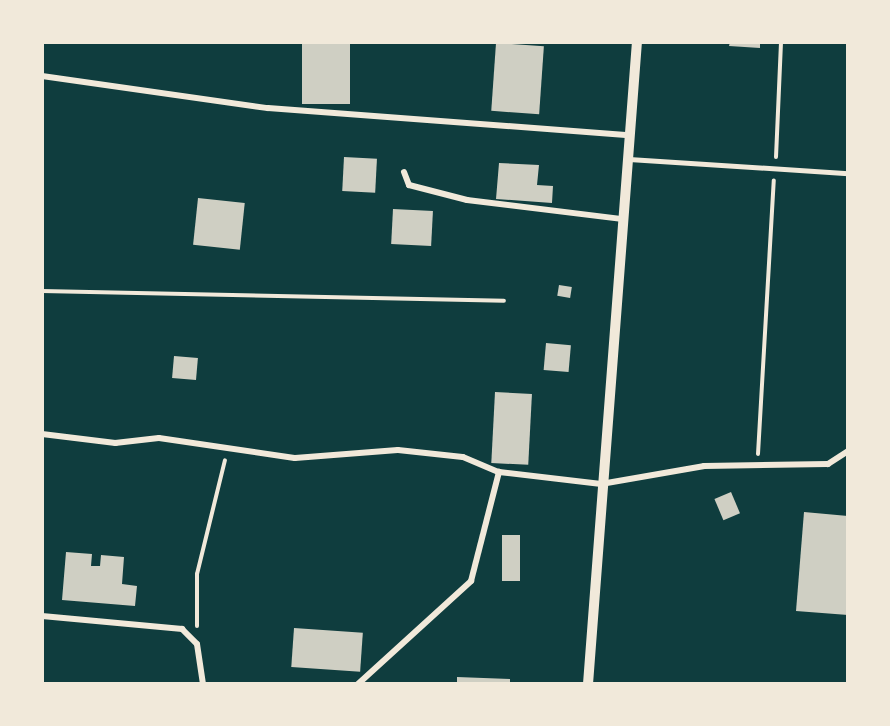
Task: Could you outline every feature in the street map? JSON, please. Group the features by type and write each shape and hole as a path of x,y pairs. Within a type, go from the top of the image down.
{"street":[{"path":"588,684 621,219 637,42"},
{"path":"42,76 268,108 629,135"},
{"path":"404,172 409,185 467,200 621,219"},
{"path":"42,434 228,447 295,458 398,450 463,457 498,472 601,484 704,466 828,464 848,451"},
{"path":"358,684 471,581 498,472"},
{"path":"42,616 176,627 197,644 203,684"}],"lane":[{"path":"627,159 776,167 848,174"}],"path":[{"path":"757,466 776,167 781,42"},
{"path":"42,291 504,301"},
{"path":"197,644 197,574 228,447"}],"building":[{"path":"302,42 350,42 350,104 302,104"},
{"path":"730,42 760,42 760,48 729,46"},
{"path":"496,43 544,46 539,114 491,111"},
{"path":"344,157 377,159 375,193 342,191"},
{"path":"499,163 539,165 537,185 553,186 552,203 496,199"},
{"path":"198,198 245,203 240,250 193,245"},
{"path":"393,209 433,211 431,246 391,244"},
{"path":"559,285 572,287 570,298 557,296"},
{"path":"546,343 571,345 569,372 544,370"},
{"path":"174,356 198,358 196,380 172,378"},
{"path":"495,392 532,394 528,465 491,463"},
{"path":"731,492 740,513 723,520 714,499"},
{"path":"804,512 848,516 848,615 796,611"},
{"path":"502,535 520,535 520,581 502,581"},
{"path":"66,552 92,554 91,566 100,566 101,555 124,557 122,584 137,586 135,606 62,600"},
{"path":"294,628 363,633 360,672 291,667"},
{"path":"457,677 510,679 510,684 457,684"}]}
